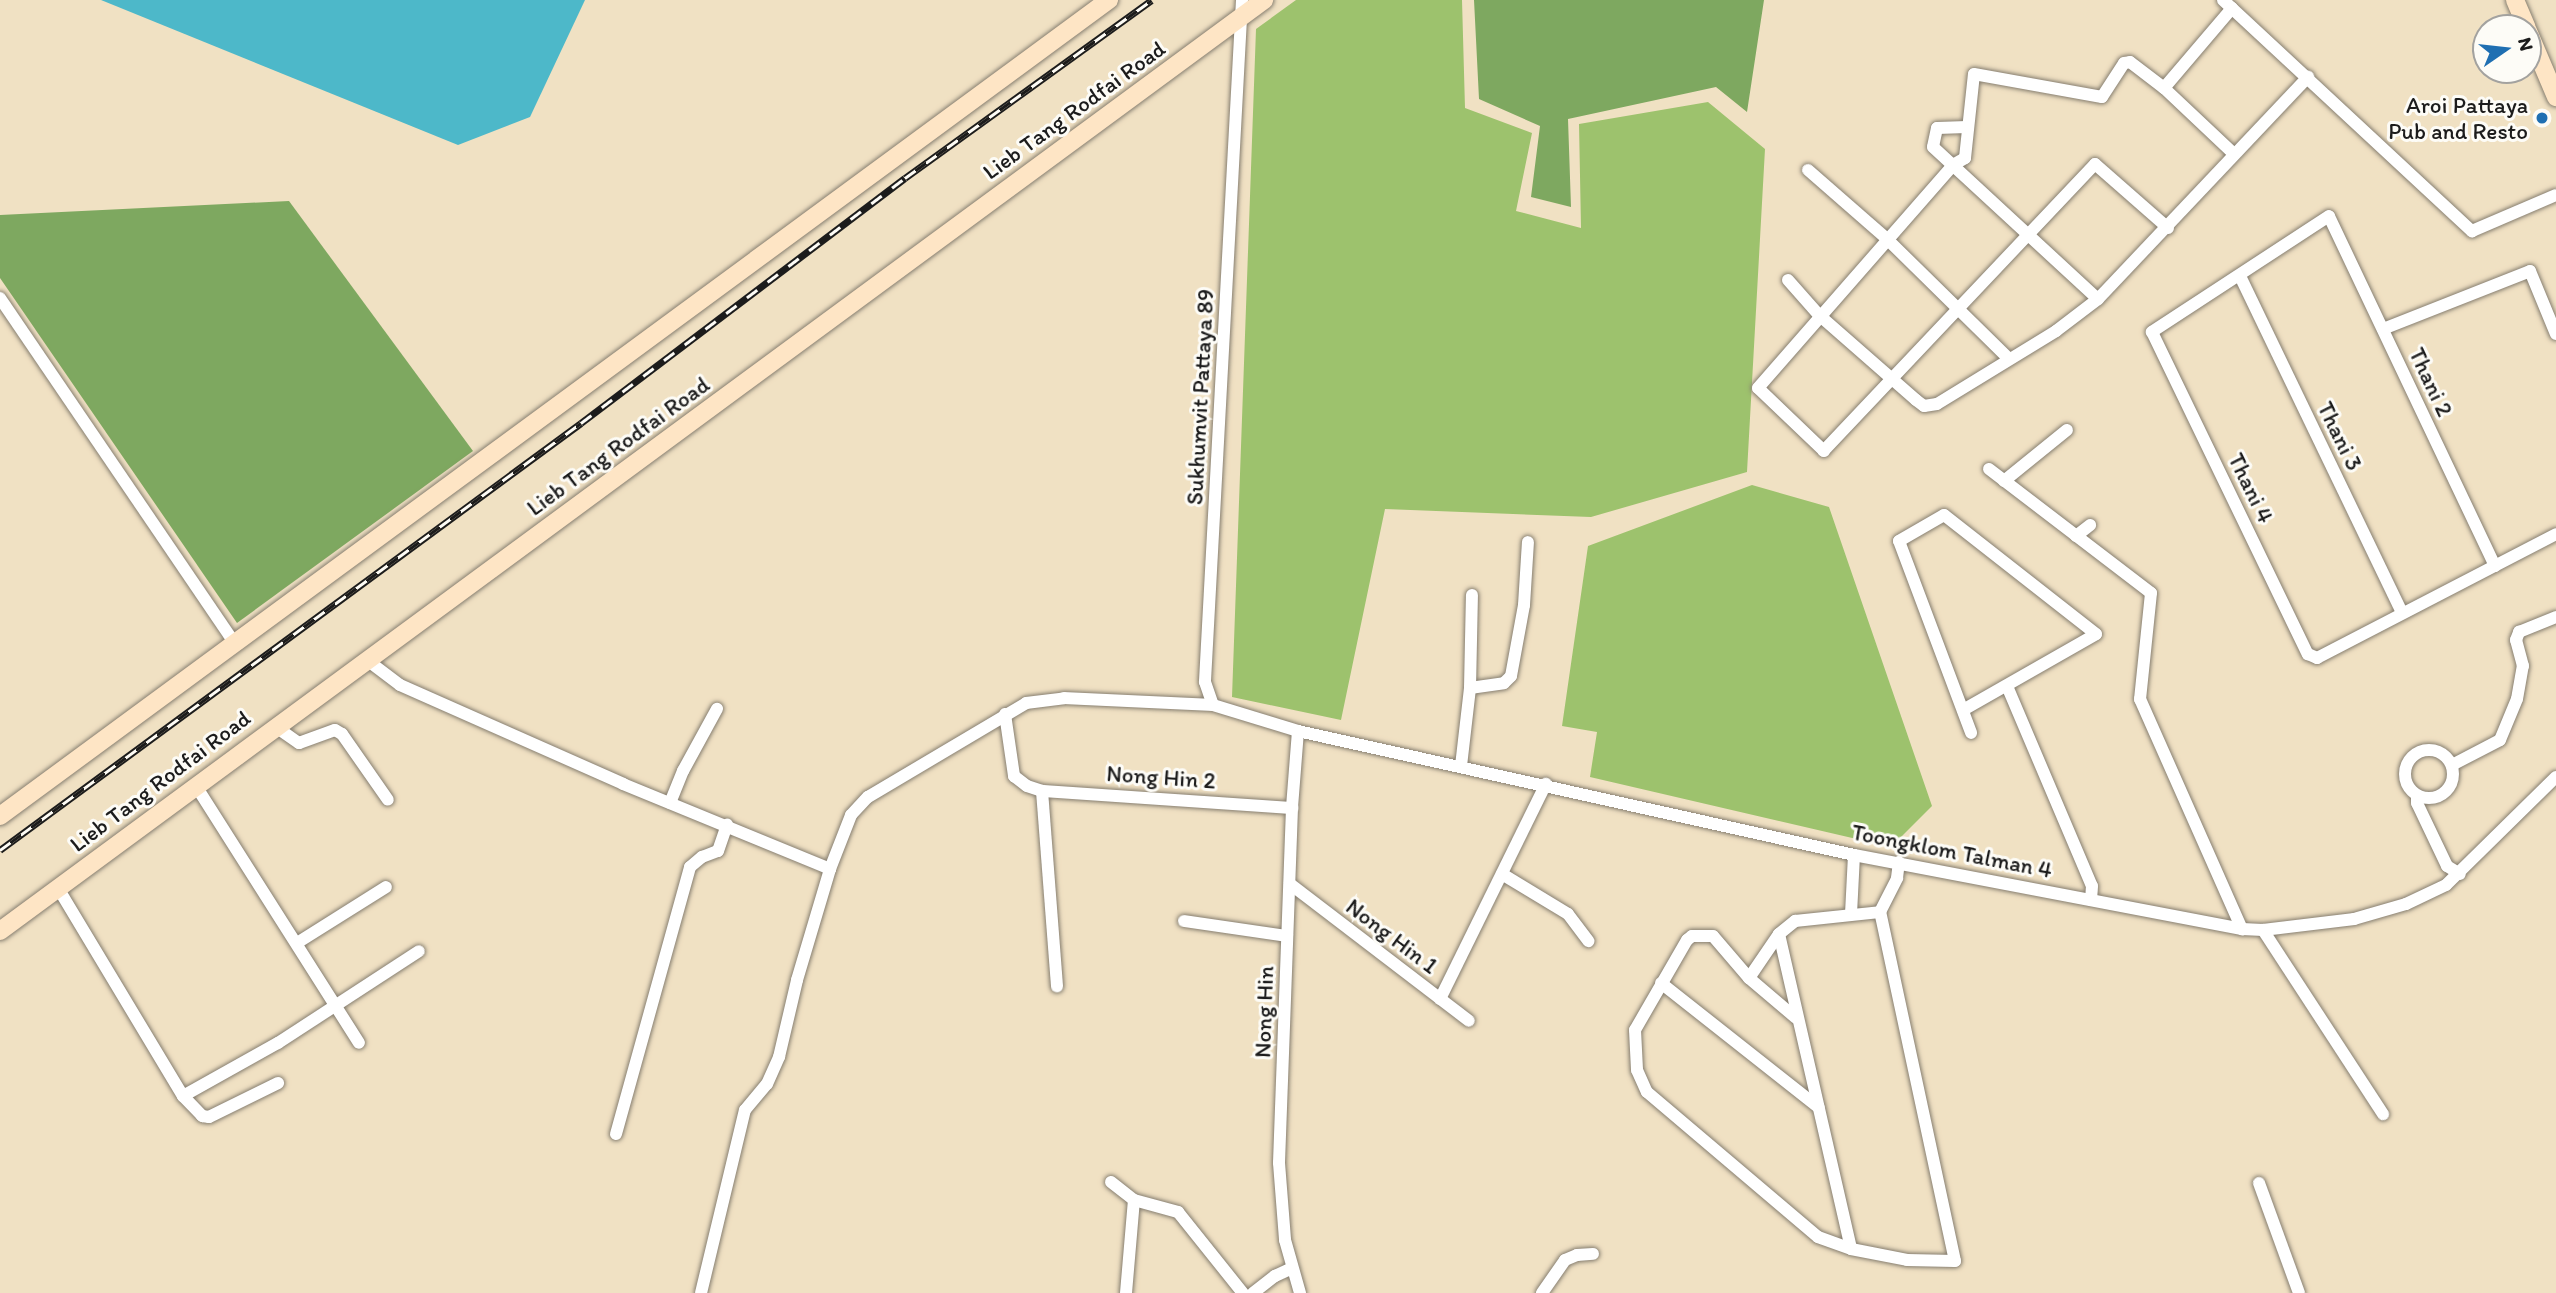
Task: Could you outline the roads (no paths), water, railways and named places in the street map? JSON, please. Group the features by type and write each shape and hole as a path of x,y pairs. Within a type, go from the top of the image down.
{"street":[{"path":"0,816 1109,0"},
{"name":"Lieb Tang Rodfai Road","path":"0,931 1242,8 1264,0"},
{"path":"2164,88 2227,4 2472,231 2556,195"},
{"name":"Sukhumvit Pattaya 89","path":"1213,705 1205,682 1242,8"},
{"path":"2168,228 2095,164 1958,306 1824,451 1758,388 1887,239 1954,165 1965,158 1974,74 2102,97 2124,63 2130,62 2164,88 2234,154"},
{"path":"2542,64 2556,97"},
{"path":"1788,280 1819,315 1892,380 1916,400 1930,406 2056,331 2098,299 2308,77"},
{"path":"1967,127 1937,128 1933,147 2098,299"},
{"path":"1808,170 1887,239 2009,359"},
{"name":"Thani 2","path":"2240,276 2329,216 2495,566"},
{"path":"2383,329 2530,271 2556,334"},
{"name":"Thani 4","path":"2240,276 2152,332 2308,654 2317,658 2402,613"},
{"name":"Thani 3","path":"2240,276 2402,613"},
{"path":"0,298 235,645"},
{"path":"2004,481 2067,430"},
{"path":"1989,470 2151,593 2140,699 2242,929"},
{"path":"1963,710 2096,634 1944,515 1899,541 1971,733"},
{"path":"2076,536 2090,525"},
{"path":"2402,613 2556,534"},
{"path":"1471,688 1504,683 1511,676 1524,606 1528,542"},
{"path":"1461,766 1471,688 1472,595"},
{"path":"2452,765 2500,740 2517,699 2523,666 2516,640 2519,632 2556,617"},
{"path":"367,660 400,685 670,803 830,869"},
{"path":"2007,687 2092,886 2091,900"},
{"path":"701,1293 745,1110 767,1084 779,1058 797,980 830,869 851,815 868,797 1026,703 1064,698 1213,705 1298,731"},
{"path":"670,803 683,771 717,709"},
{"name":"Nong Hin 2","path":"1005,714 1014,776 1027,786 1042,790 1292,807"},
{"path":"276,727 299,743 335,730 342,734 388,800"},
{"name":"Toongklom Talman 4","path":"1298,731 1546,784 1854,855 2242,929 2263,930 2367,915 2427,895 2460,874 2556,776"},
{"name":"Nong Hin","path":"1298,731 1292,807 1279,1163 1285,1240 1300,1293"},
{"path":"2429,749 2438,751 2452,765 2452,784 2446,792 2427,799 2417,796 2406,782 2407,764 2412,756 2429,749"},
{"path":"1440,999 1546,784"},
{"path":"196,786 359,1043"},
{"path":"1042,790 1057,986"},
{"path":"2417,796 2417,803 2447,866 2460,874"},
{"path":"616,1134 690,867 702,857 718,851 727,825"},
{"path":"1851,914 1854,855"},
{"path":"1796,1018 1749,978 1713,936 1692,936 1687,940 1635,1030 1637,1070 1647,1092 1818,1237 1851,1249 1907,1260 1955,1261 1880,912 1897,878 1899,862"},
{"path":"1502,874 1568,914 1588,941"},
{"name":"Nong Hin 1","path":"1290,884 1469,1021"},
{"path":"297,943 386,887"},
{"path":"58,888 183,1096 202,1116 209,1117 278,1083"},
{"path":"1749,978 1779,934 1795,921 1880,912"},
{"path":"1184,921 1287,936"},
{"path":"2263,930 2383,1114"},
{"path":"1779,934 1796,1018 1851,1249"},
{"path":"183,1096 337,1007 419,951"},
{"path":"1661,983 1819,1108"},
{"path":"1111,1182 1134,1200 1178,1212 1242,1293"},
{"path":"2259,1182 2299,1293"},
{"path":"1126,1293 1134,1200"},
{"path":"1542,1293 1565,1261 1577,1255 1593,1254"},
{"path":"1253,1293 1275,1276 1292,1268"}],"water":[{"path":"101,0 585,0 530,117 458,145"}],"railway":[{"path":"0,850 581,423 905,178 1152,0"}],"place":[{"name":"Aroi Pattaya Pub and Resto","path":"2542,118"}]}
